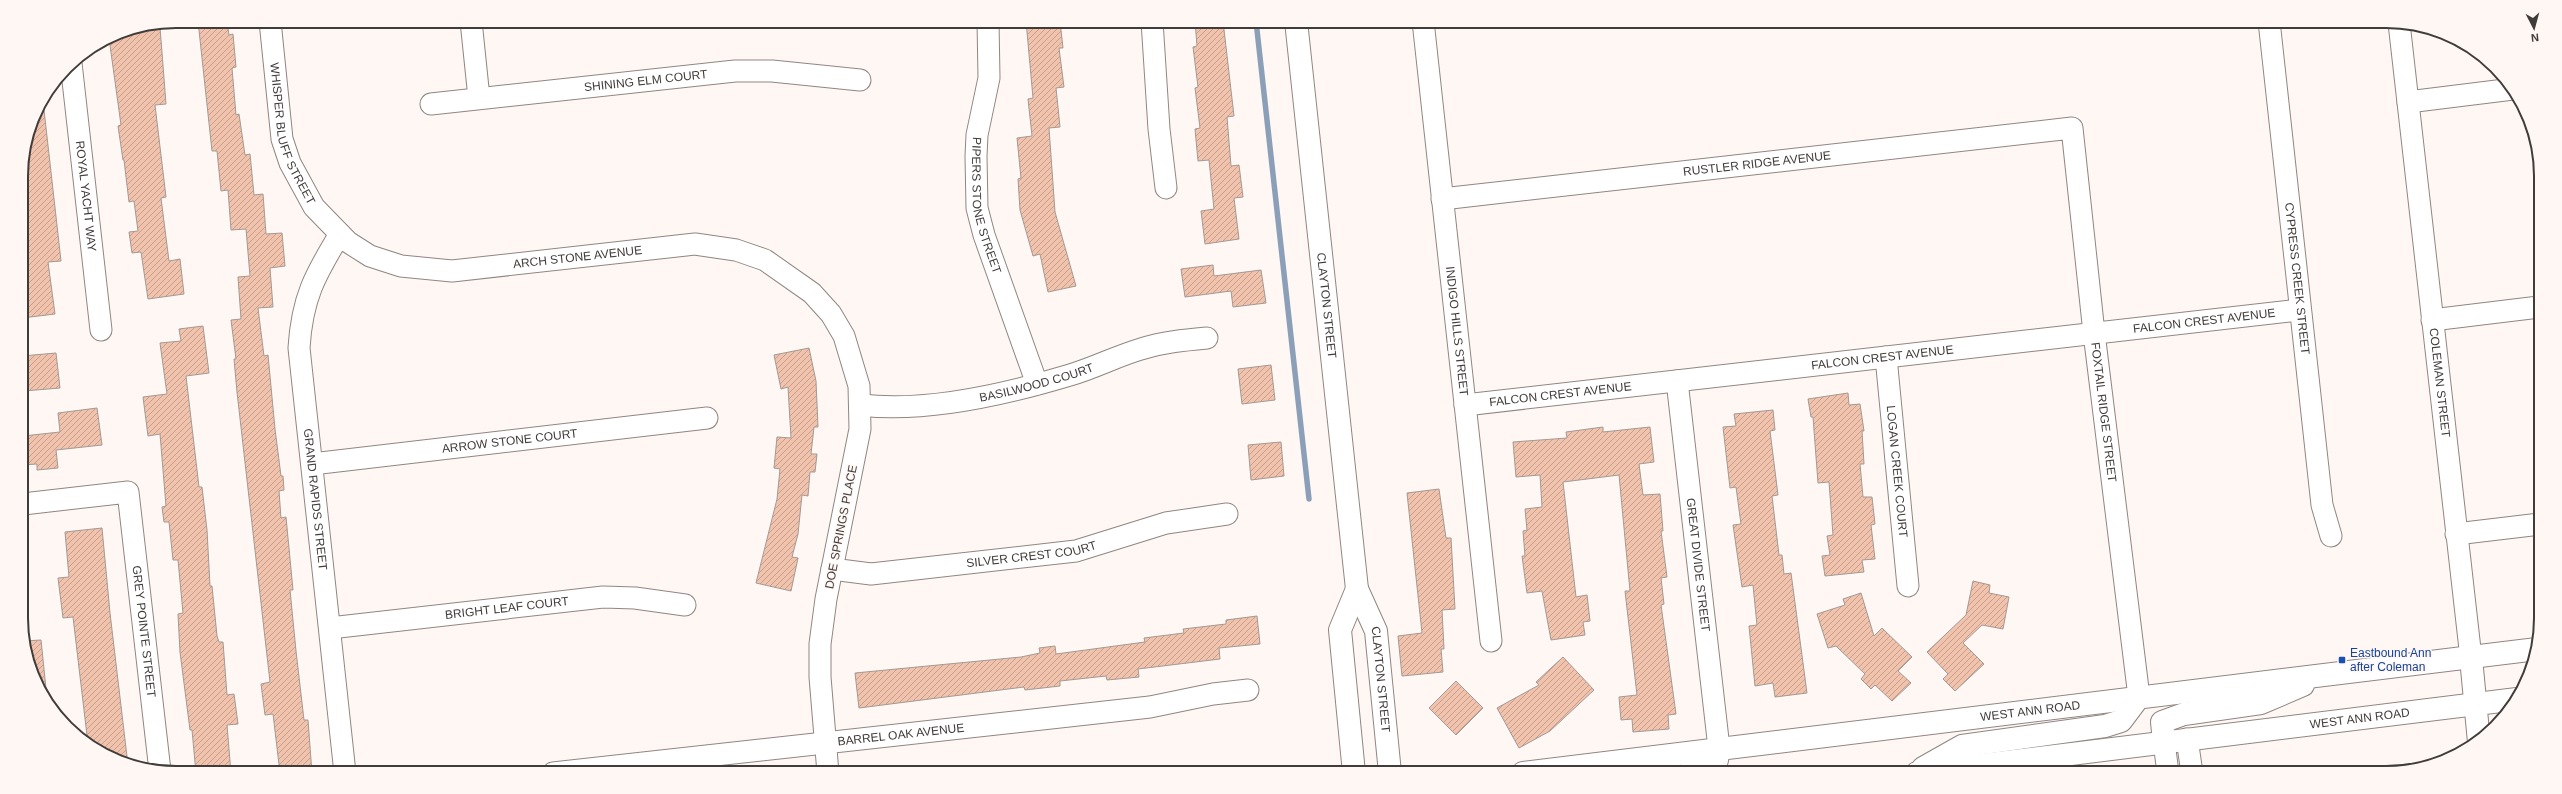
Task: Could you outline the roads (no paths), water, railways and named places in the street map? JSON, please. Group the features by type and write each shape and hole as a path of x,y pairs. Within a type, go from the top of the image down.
{"main road":[{"name":"CLAYTON STREET","path":"1297,28 1357,590 1376,631 1389,766"},
{"name":"CLAYTON STREET","path":"1353,766 1340,630 1357,590"},
{"name":"WEST ANN ROAD","path":"1578,766 2530,651"},
{"name":"COLEMAN STREET","path":"2471,658 2478,733"},
{"path":"2164,742 2162,722 2184,714 2261,703 2328,675"},
{"path":"1928,766 1962,746 2105,726 2121,721 2139,697"},
{"name":"WEST ANN ROAD","path":"1972,766 2509,700"},
{"path":"1708,766 1717,760 1720,748"}],"street":[{"name":"WHISPER BLUFF STREET","path":"271,28 279,119 282,139 290,163 314,207 340,234"},
{"path":"472,28 479,98"},
{"name":"PIPERS STONE STREET","path":"988,28 989,78 977,135 977,208 984,235 1037,384"},
{"path":"1152,28 1158,129 1166,188"},
{"name":"INDIGO HILLS STREET","path":"1424,28 1491,641"},
{"name":"CYPRESS CREEK STREET","path":"2270,28 2299,310 2322,505 2331,536"},
{"name":"COLEMAN STREET","path":"2400,28 2471,658"},
{"name":"ROYAL YACHT WAY","path":"72,70 101,330"},
{"name":"SHINING ELM COURT","path":"432,104 735,71 772,71 860,80"},
{"path":"2408,102 2506,90"},
{"name":"RUSTLER RIDGE AVENUE","path":"1442,199 2072,128"},
{"name":"FOXTAIL RIDGE STREET","path":"2072,128 2094,333 2139,697"},
{"name":"ARCH STONE AVENUE","path":"340,234 348,242 370,256 401,266 452,271 694,244 736,250 765,260 812,294"},
{"name":"GRAND RAPIDS STREET","path":"340,234 317,273 305,301 301,322 299,348 344,766"},
{"name":"DOE SPRINGS PLACE","path":"812,294 831,314 844,336 854,362 861,405 860,429 832,569 820,644 820,677 824,743 827,766"},
{"path":"2432,320 2534,308"},
{"name":"FALCON CREST AVENUE","path":"1465,405 2299,310"},
{"name":"BASILWOOD COURT","path":"861,405 889,408 1002,394 1100,365 1141,349 1169,342 1207,338"},
{"name":"LOGAN CREEK COURT","path":"1886,357 1908,586"},
{"name":"GREAT DIVIDE STREET","path":"1677,381 1720,748"},
{"name":"ARROW STONE COURT","path":"312,464 707,418"},
{"name":"GREY POINTE STREET","path":"28,503 128,492 159,765"},
{"name":"SILVER CREST COURT","path":"832,569 871,574 1076,551 1166,524 1227,514"},
{"path":"2456,534 2534,525"},
{"name":"BRIGHT LEAF COURT","path":"330,628 603,597 635,598 684,606"},
{"name":"BARREL OAK AVENUE","path":"616,766 1150,707 1213,694 1248,690"},
{"path":"2187,740 2191,766"},
{"path":"2164,742 2167,766"}],"waterway":[{"path":"1257,28 1309,499"}],"place":[{"name":"Eastbound Ann after Coleman","path":"2342,660"}]}
